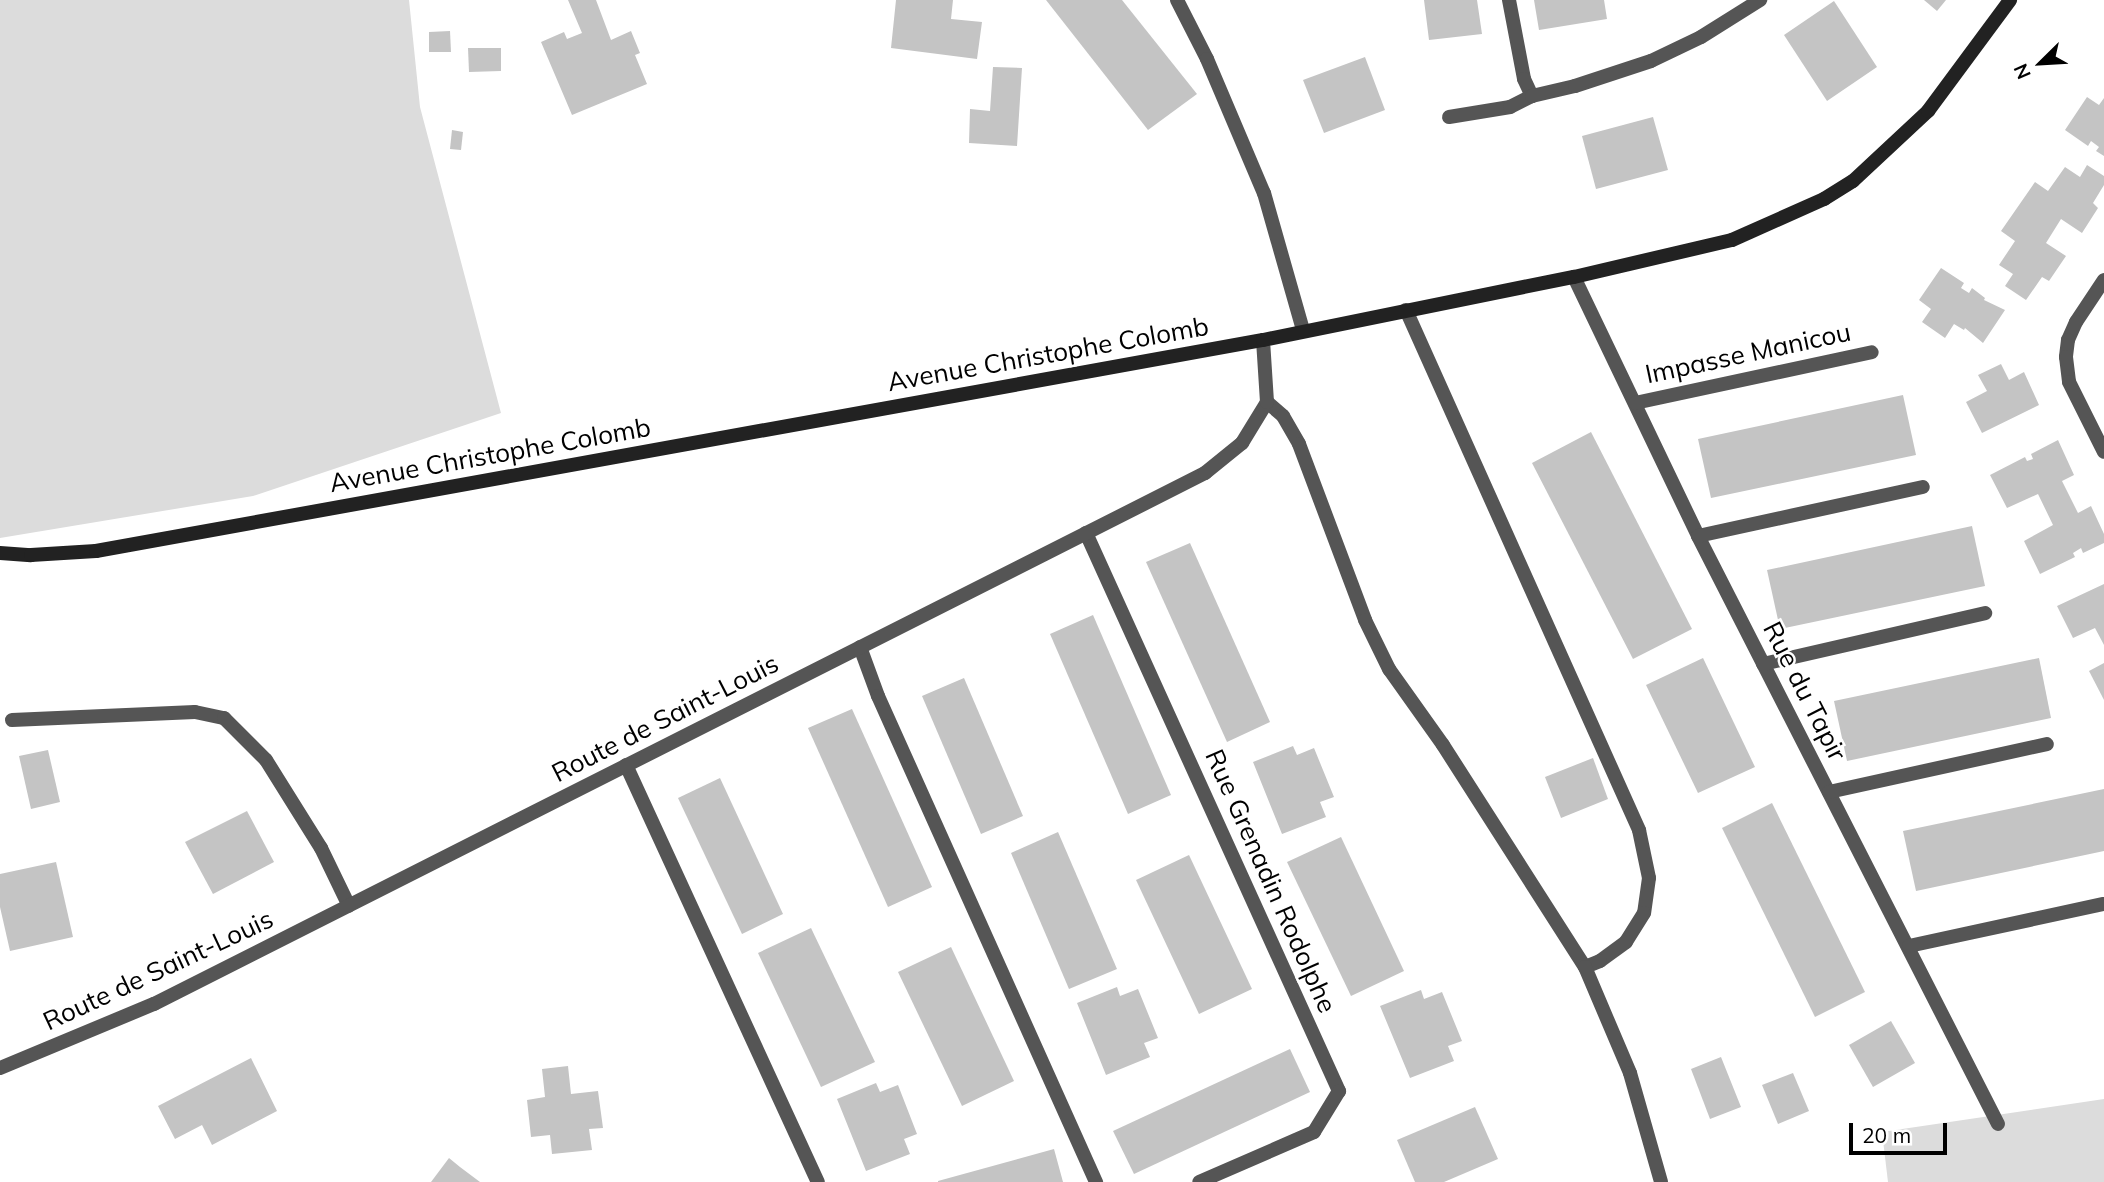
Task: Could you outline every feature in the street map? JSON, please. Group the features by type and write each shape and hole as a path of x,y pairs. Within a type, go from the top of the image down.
{"street":[{"path":"1177,0 1207,59 1264,193 1303,330"},
{"path":"1509,0 1524,79 1532,96"},
{"path":"1450,117 1510,107 1532,96 1576,86 1651,61 1701,37 1760,0"},
{"name":"Avenue Christophe Colomb","path":"0,553 31,555 96,551 1263,340 1574,277 1732,240 1834,193 1853,181 1928,111 2010,0"},
{"name":"Rue du Tapir","path":"1574,277 1698,536 1998,1124"},
{"path":"2104,280 2076,322 2068,340 2066,357 2073,390 2104,452"},
{"path":"1406,310 1639,830 1649,878 1644,913 1620,947 1600,961 1585,967"},
{"path":"1263,340 1268,402 1283,416 1299,444 1365,620 1389,670 1443,745 1585,967 1630,1073 1661,1182"},
{"name":"Impasse Manicou","path":"1635,403 1872,352"},
{"name":"Route de Saint-Louis","path":"0,1068 154,1004 1205,472 1242,443 1268,402"},
{"path":"1698,536 1923,487"},
{"name":"Rue Grenadin Rodolphe","path":"1086,533 1339,1091 1314,1132 1199,1182"},
{"path":"1763,664 1985,613"},
{"path":"860,647 878,696 1096,1182"},
{"path":"12,720 195,712 223,718 266,760 321,848 349,906"},
{"path":"1829,792 2047,744"},
{"path":"626,765 818,1182"},
{"path":"1909,946 2104,904"}],"shaded area":[{"path":"0,0 409,0 420,107 501,413 253,496 0,538"},
{"path":"2104,1099 2104,1182 1888,1182 1882,1132"}],"building":[{"path":"568,0 596,0 611,40 631,31 640,53 635,55 647,84 572,115 541,42 564,32 567,39 582,33"},
{"path":"896,0 953,0 951,19 982,22 977,59 891,48"},
{"path":"1046,0 1122,0 1197,94 1148,130"},
{"path":"1424,0 1477,0 1482,34 1429,40"},
{"path":"1534,0 1604,0 1607,19 1539,30"},
{"path":"1924,0 1946,0 1937,11"},
{"path":"1834,1 1877,67 1827,101 1784,35"},
{"path":"450,31 451,52 429,52 429,32"},
{"path":"468,48 501,48 501,71 469,72"},
{"path":"1365,57 1385,110 1324,133 1303,80"},
{"path":"993,67 1022,68 1017,146 969,143 970,109 990,111"},
{"path":"2087,97 2099,105 2104,98 2104,156 2096,151 2099,147 2091,141 2088,146 2065,130"},
{"path":"1653,117 1668,170 1596,189 1582,136"},
{"path":"452,130 463,132 461,150 450,149"},
{"path":"2087,165 2104,176 2104,185 2093,203 2098,208 2082,233 2061,219 2046,243 2066,256 2049,281 2042,277 2026,300 2005,286 2013,274 1999,265 2015,241 2001,231 2035,182 2048,191 2065,167 2080,177"},
{"path":"1941,268 1964,283 1961,288 1969,293 1972,288 1985,298 1984,300 2005,310 1983,343 1965,328 1964,330 1954,324 1945,338 1922,322 1931,309 1919,300"},
{"path":"2001,364 2009,380 2024,372 2039,405 1982,433 1966,402 1987,391 1978,375"},
{"path":"1903,395 1916,455 1711,498 1698,439"},
{"path":"1591,432 1692,629 1633,659 1532,463"},
{"path":"2058,440 2074,475 2062,481 2078,513 2091,506 2104,534 2104,543 2083,553 2081,548 2073,553 2075,557 2040,574 2024,541 2053,525 2038,494 2007,508 1990,475 2025,457 2027,461 2033,459 2031,454"},
{"path":"1972,526 1985,586 1780,629 1767,570"},
{"path":"1190,543 1270,722 1227,742 1146,562"},
{"path":"2104,584 2104,645 2095,628 2073,638 2057,606"},
{"path":"1093,615 1171,795 1128,814 1050,634"},
{"path":"1703,658 1755,767 1698,793 1646,685"},
{"path":"2039,658 2051,718 1847,761 1834,701"},
{"path":"2104,663 2104,700 2089,671"},
{"path":"964,678 1023,816 981,834 922,696"},
{"path":"852,709 932,887 888,907 808,728"},
{"path":"1293,746 1297,755 1314,748 1334,797 1320,802 1326,817 1282,834 1253,762"},
{"path":"48,750 60,802 31,809 19,756"},
{"path":"1593,758 1608,799 1561,818 1545,777"},
{"path":"720,778 783,914 742,934 678,798"},
{"path":"2104,789 2104,851 1916,891 1903,831"},
{"path":"1772,803 1865,992 1815,1017 1722,828"},
{"path":"247,811 274,862 213,894 185,842"},
{"path":"1058,832 1117,969 1069,989 1011,853"},
{"path":"1341,837 1404,971 1351,996 1287,862"},
{"path":"1189,855 1252,989 1199,1014 1136,880"},
{"path":"56,862 73,937 10,951 0,907 0,874"},
{"path":"811,928 875,1062 821,1087 758,953"},
{"path":"951,947 1014,1081 962,1106 898,972"},
{"path":"1117,987 1120,996 1138,989 1158,1038 1144,1043 1150,1057 1106,1075 1077,1003"},
{"path":"1421,990 1424,999 1442,992 1462,1041 1448,1046 1454,1061 1410,1078 1380,1006"},
{"path":"1891,1021 1915,1063 1873,1087 1849,1045"},
{"path":"1290,1049 1310,1092 1134,1174 1113,1131"},
{"path":"1721,1057 1741,1107 1710,1119 1691,1069"},
{"path":"251,1058 277,1111 212,1145 202,1125 175,1139 158,1106"},
{"path":"568,1066 571,1094 598,1091 603,1128 589,1129 592,1150 552,1154 550,1135 531,1137 527,1100 545,1097 542,1069"},
{"path":"1793,1073 1809,1111 1778,1124 1762,1085"},
{"path":"876,1083 880,1092 898,1085 917,1134 904,1139 910,1154 866,1171 837,1099"},
{"path":"1475,1107 1498,1159 1444,1182 1415,1182 1397,1140"},
{"path":"1054,1149 1063,1182 938,1182 938,1181"},
{"path":"449,1158 460,1167 480,1182 431,1182"}]}
